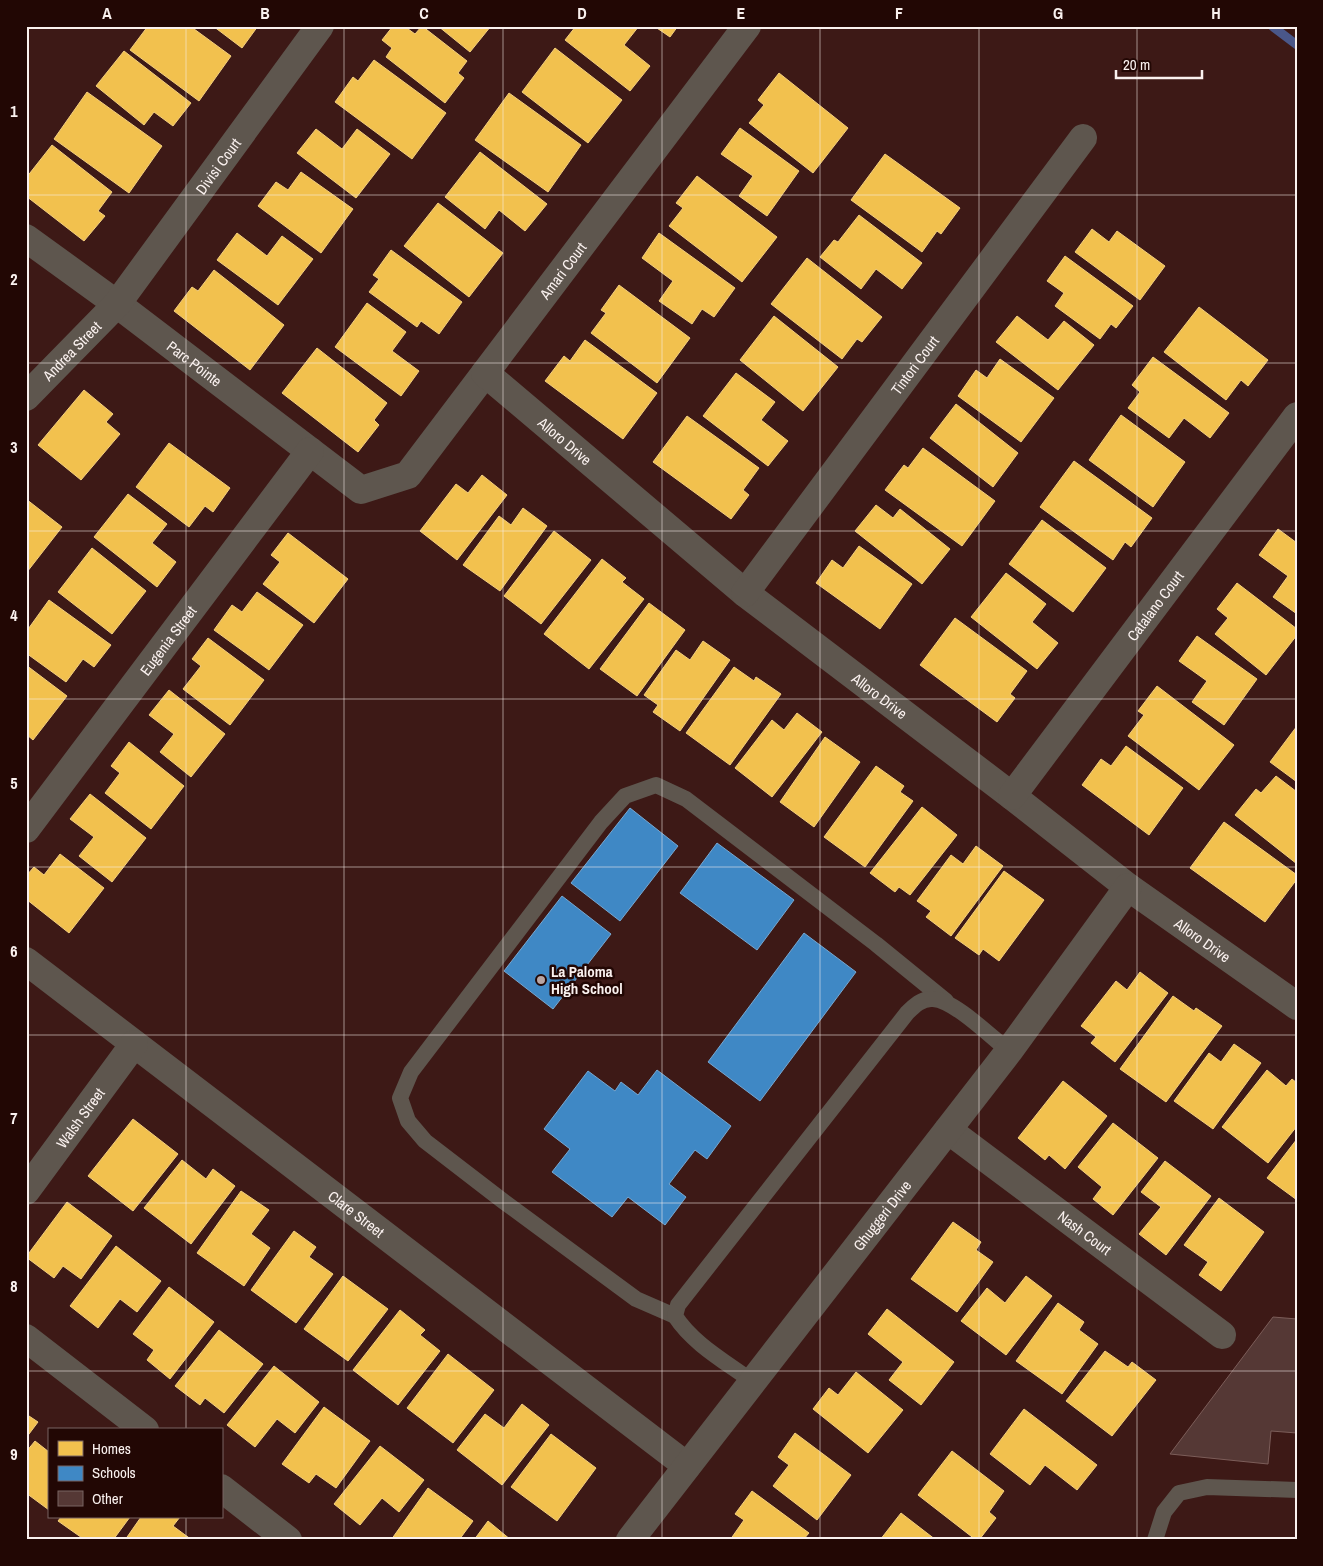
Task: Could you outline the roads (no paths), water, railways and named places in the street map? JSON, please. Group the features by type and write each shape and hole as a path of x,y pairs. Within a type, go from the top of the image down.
{"street":[{"name":"Divisi Court","path":"117,304 320,26"},
{"name":"Amari Court","path":"361,490 408,475 748,26"},
{"name":"Tintori Court","path":"745,593 1083,138"},
{"name":"Parc Pointe","path":"26,238 117,304 361,490"},
{"name":"Andrea Street","path":"26,397 117,304"},
{"name":"Alloro Drive","path":"485,373 745,593 1012,796 1128,887 1295,999"},
{"name":"Catalano Court","path":"1012,796 1297,416"},
{"name":"Eugenia Street","path":"26,829 310,451"},
{"name":"Ghuggeri Drive","path":"630,1540 1009,1051 1128,887"},
{"name":"Clare Street","path":"26,961 687,1466"},
{"name":"Walsh Street","path":"26,1191 134,1044"},
{"name":"Nash Court","path":"948,1130 1222,1335"},
{"path":"26,1338 142,1428"},
{"path":"222,1489 288,1540"}],"lane":[{"path":"753,1382 701,1344 682,1326 675,1316 636,1300 426,1141 408,1121 400,1098 411,1072 601,822 625,796 656,785 686,799 876,944 1009,1051"},
{"path":"675,1316 678,1305 907,1013 918,1003 931,998 946,1001"},
{"path":"1155,1540 1164,1512 1179,1493 1207,1487 1297,1490"}],"waterway":[{"path":"1272,26 1297,45"}],"place":[{"name":"La Paloma High School","path":"541,980"}]}
